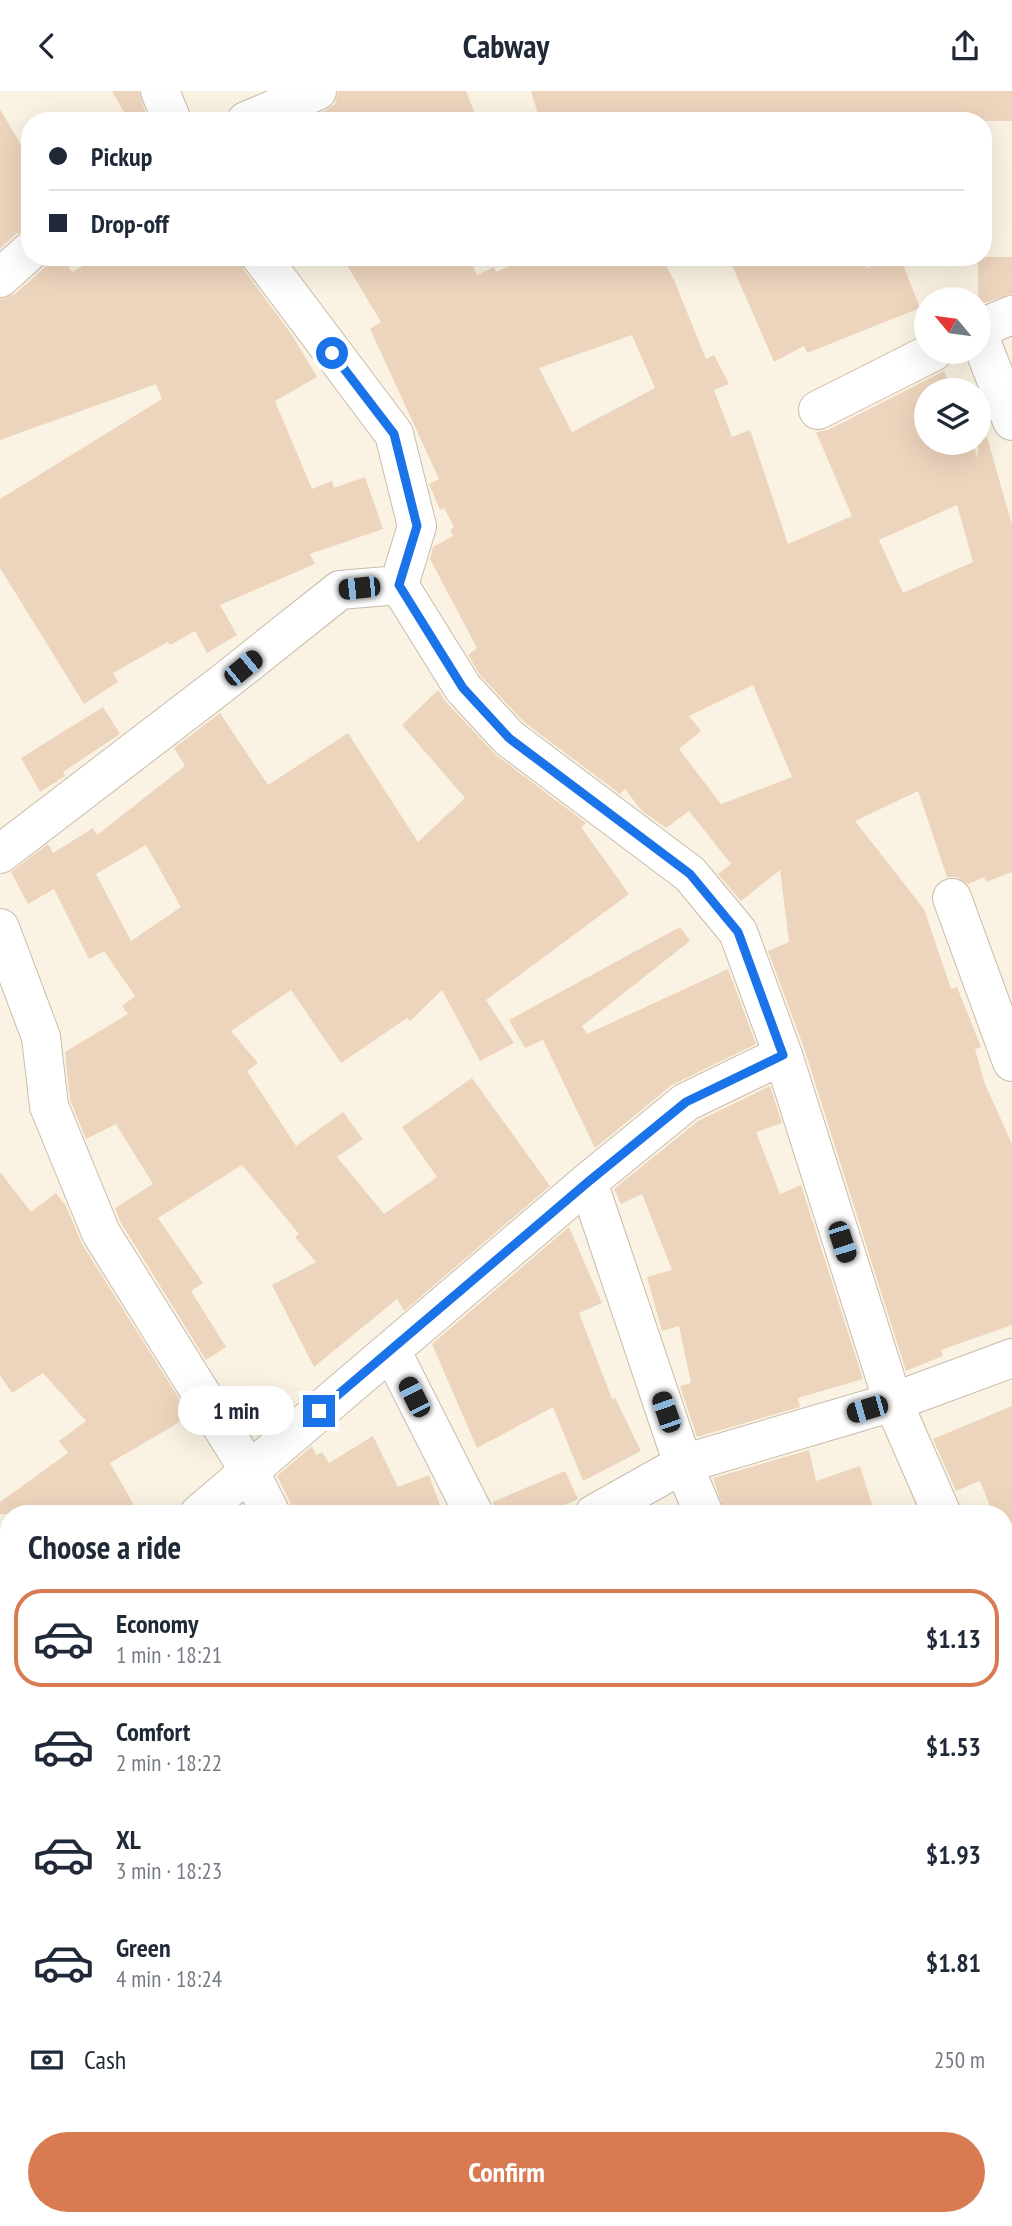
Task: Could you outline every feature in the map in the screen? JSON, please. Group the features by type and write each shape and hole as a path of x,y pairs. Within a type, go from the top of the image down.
{"street":[{"path":"160,91 168,112"},
{"path":"267,112 317,91"},
{"path":"0,278 21,259"},
{"path":"268,266 394,434 417,526 399,585 463,688 509,738 690,874 738,932 783,1055 893,1402 938,1505"},
{"path":"991,325 1012,315"},
{"path":"818,410 914,362"},
{"path":"990,364 1012,421"},
{"path":"0,854 340,590 399,585"},
{"path":"952,898 1012,1062"},
{"path":"0,928 12,992 41,1037 49,1106 102,1233 250,1472 266,1505"},
{"path":"210,1505 588,1182 686,1102 783,1055"},
{"path":"588,1182 683,1464 700,1505"},
{"path":"391,1350 469,1505"},
{"path":"610,1505 683,1464 893,1402 1012,1358"}],"building":[{"path":"112,91 139,91 145,112 124,112"},
{"path":"338,91 466,91 474,112 323,112 335,104"},
{"path":"531,91 1012,91 1012,121 992,121 992,112 537,112"},
{"path":"0,109 21,145 21,233 0,249"},
{"path":"992,257 1012,257 1012,294 991,301 991,287 978,287 978,266 992,266"},
{"path":"68,266 72,272 83,266 243,266 292,335 317,377 275,401 312,489 332,481 334,488 365,477 383,529 310,554 315,564 220,605 237,635 207,653 195,631 170,645 168,642 113,673 118,682 84,704 0,568 0,499 162,399 156,384 0,440 0,299 15,294 45,267"},
{"path":"347,266 473,266 477,275 494,267 496,272 510,266 666,266 706,359 714,355 729,384 714,390 732,437 750,430 788,544 852,516 816,432 828,430 914,386 914,455 977,455 978,458 978,455 991,455 991,451 1012,525 1012,872 986,882 984,877 968,884 956,877 947,877 918,791 855,821 924,909 951,989 957,987 981,1047 975,1049 985,1084 1012,1144 1012,1325 941,1350 943,1356 906,1371 804,1048 768,951 789,942 780,870 741,901 718,874 731,864 689,811 666,828 641,810 625,789 620,794 524,722 480,675 468,655 477,648 430,559 433,547 453,536 450,530 454,527 444,508 440,510 429,484 439,479 370,329 381,322","holes":["632,335 655,388 572,432 539,368","957,505 973,562 903,593 879,540","753,685 792,777 721,804 679,749 701,731 689,716"]},
{"path":"732,266 904,266 914,293 914,310 807,353 804,346 774,362"},
{"path":"944,371 947,378 930,378"},
{"path":"438,690 496,755 586,823 581,827 629,894 486,1000 514,1043 480,1061 442,990 410,1021 407,1018 341,1063 291,990 231,1031 258,1063 247,1071 296,1146 343,1112 363,1139 337,1157 384,1214 437,1177 402,1127 472,1078 550,1186 404,1311 397,1299 314,1367 272,1285 316,1262 295,1237 299,1234 242,1165 158,1218 203,1283 191,1291 226,1347 206,1360 121,1223 115,1208 153,1184 116,1124 86,1139 70,1100 65,1052 128,1014 122,1006 135,996 104,951 89,959 54,889 28,904 11,872 48,844 53,853 93,828 97,835 185,766 174,748 220,713 268,785 348,733 418,842 465,798 402,725","holes":["146,845 181,907 131,941 96,874"]},
{"path":"103,707 120,734 63,772 65,776 40,792 21,758"},
{"path":"680,927 690,941 582,1026 587,1034 728,969 756,1044 672,1085 595,1148 543,1040 525,1048 509,1020"},
{"path":"770,1086 782,1123 756,1132 780,1194 801,1185 863,1379 798,1398 800,1407 697,1437 680,1386 691,1383 679,1326 662,1331 647,1277 672,1270 642,1194 621,1204 614,1189 698,1121"},
{"path":"0,1172 31,1212 56,1193 66,1206 82,1244 190,1416 110,1463 134,1505 0,1505 0,1502 68,1453 59,1441 86,1421 43,1373 12,1393 0,1375"},
{"path":"569,1227 602,1303 579,1313 612,1399 615,1398 641,1451 583,1481 553,1407 477,1448 432,1344"},
{"path":"1012,1406 1012,1505 989,1505 980,1481 956,1491 933,1439"},
{"path":"373,1436 398,1487 429,1475 440,1505 291,1505 277,1476 312,1446 316,1455 322,1452 329,1463"},
{"path":"809,1450 816,1481 860,1466 872,1505 722,1505 713,1478"},
{"path":"565,1471 578,1499 565,1505 494,1505 493,1502"}],"route":[{"path":"319,1411 686,1102 783,1055 738,932 690,874 509,738 463,688 399,585 417,526 394,434 332,353"}]}
